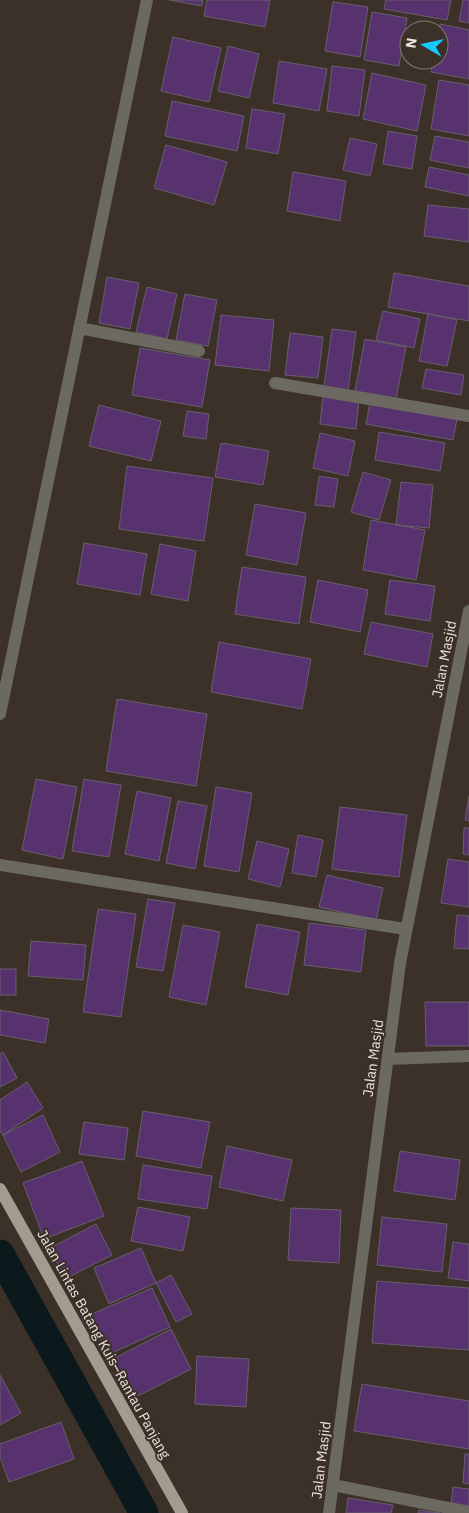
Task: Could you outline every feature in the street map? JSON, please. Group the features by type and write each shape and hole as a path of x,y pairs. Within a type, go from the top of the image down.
{"main road":[{"name":"Jalan Lintas Batang Kuis–Rantau Panjang","path":"0,1189 182,1513"}],"street":[{"path":"0,714 147,0"},
{"path":"78,328 199,351"},
{"path":"275,383 469,416"},
{"name":"Jalan Masjid","path":"329,1513 405,929 467,637 469,611"},
{"path":"0,865 405,929"},
{"path":"388,1059 469,1056"},
{"path":"333,1486 469,1512"}],"building":[{"path":"169,0 203,0 202,6"},
{"path":"207,0 270,0 265,27 204,16"},
{"path":"386,0 451,0 447,20 384,9"},
{"path":"463,0 469,0 469,23 459,21"},
{"path":"333,2 368,7 360,57 325,51"},
{"path":"372,12 407,18 407,20 399,20 399,66 364,60"},
{"path":"449,26 469,30 469,79 431,72 431,70 449,70"},
{"path":"173,37 221,48 209,102 161,91"},
{"path":"228,46 259,54 249,98 218,91"},
{"path":"279,61 327,69 319,111 273,103"},
{"path":"332,66 365,70 359,116 327,111"},
{"path":"372,73 426,85 417,131 363,119"},
{"path":"439,80 469,85 469,136 431,129"},
{"path":"172,101 244,116 237,151 165,136"},
{"path":"252,109 285,114 278,154 246,148"},
{"path":"388,131 417,136 412,169 383,164"},
{"path":"435,136 469,142 469,168 430,160"},
{"path":"350,138 377,144 370,176 343,170"},
{"path":"166,145 227,162 214,205 154,188"},
{"path":"429,167 469,175 469,196 425,187"},
{"path":"293,172 346,181 340,221 287,211"},
{"path":"428,205 469,209 469,242 424,236"},
{"path":"394,273 469,286 469,321 388,307"},
{"path":"107,277 139,283 130,329 99,323"},
{"path":"147,287 177,294 167,339 136,332"},
{"path":"185,294 217,300 208,346 176,340"},
{"path":"383,311 420,319 414,348 376,340"},
{"path":"428,314 457,320 447,366 419,361"},
{"path":"221,315 274,320 269,371 215,365"},
{"path":"332,329 356,332 348,390 324,387"},
{"path":"290,333 323,337 318,378 285,375"},
{"path":"365,339 406,347 396,399 355,391"},
{"path":"140,348 210,360 202,407 132,395"},
{"path":"426,369 464,375 461,395 422,388"},
{"path":"323,395 359,399 356,429 320,424"},
{"path":"370,403 457,419 453,440 366,424"},
{"path":"99,405 161,421 151,461 89,446"},
{"path":"187,411 209,414 206,439 183,436"},
{"path":"379,432 445,443 440,471 375,460"},
{"path":"320,433 355,441 348,476 313,468"},
{"path":"221,443 269,451 263,485 215,477"},
{"path":"127,466 213,478 204,541 119,529"},
{"path":"363,472 391,480 379,520 351,512"},
{"path":"319,476 338,479 334,507 315,505"},
{"path":"401,482 433,485 429,528 396,525"},
{"path":"255,504 306,513 297,565 246,555"},
{"path":"371,520 425,530 416,580 363,570"},
{"path":"84,543 147,554 140,595 77,584"},
{"path":"160,544 196,551 188,601 151,594"},
{"path":"242,567 306,577 299,624 235,614"},
{"path":"318,580 368,590 360,632 310,622"},
{"path":"390,580 435,586 430,621 385,614"},
{"path":"371,622 433,634 427,667 364,654"},
{"path":"219,642 311,659 302,709 211,692"},
{"path":"117,699 207,714 196,786 106,771"},
{"path":"36,779 77,787 63,859 22,850"},
{"path":"84,779 121,785 109,857 72,851"},
{"path":"216,787 252,793 239,872 204,866"},
{"path":"137,791 171,798 159,861 125,854"},
{"path":"469,796 469,821 465,820"},
{"path":"178,801 207,806 195,869 166,863"},
{"path":"340,807 407,815 399,877 332,869"},
{"path":"464,828 469,828 469,855 463,854"},
{"path":"298,835 323,840 316,877 292,873"},
{"path":"257,841 289,849 280,887 248,879"},
{"path":"448,859 469,862 469,907 441,903"},
{"path":"327,875 383,888 376,920 319,907"},
{"path":"148,899 175,903 163,971 136,967"},
{"path":"98,909 136,914 121,1017 83,1012"},
{"path":"457,915 469,916 469,949 454,948"},
{"path":"309,923 366,930 361,972 304,965"},
{"path":"257,924 300,932 288,995 245,987"},
{"path":"183,925 220,932 206,1005 169,997"},
{"path":"31,941 86,945 83,980 28,976"},
{"path":"0,969 16,969 16,995 0,995"},
{"path":"425,1002 469,1002 469,1046 426,1046"},
{"path":"0,1010 49,1019 45,1043 0,1035"},
{"path":"3,1052 17,1078 0,1087 0,1054"},
{"path":"27,1082 43,1108 3,1135 0,1131 0,1100"},
{"path":"143,1111 210,1122 201,1168 136,1156"},
{"path":"43,1115 60,1152 21,1172 3,1135"},
{"path":"84,1122 128,1128 124,1160 79,1154"},
{"path":"227,1146 292,1160 283,1201 219,1187"},
{"path":"400,1151 460,1160 455,1200 394,1191"},
{"path":"82,1161 104,1216 44,1239 23,1183"},
{"path":"143,1165 212,1176 207,1209 138,1199"},
{"path":"138,1207 190,1217 183,1251 131,1241"},
{"path":"291,1208 341,1210 339,1263 288,1260"},
{"path":"382,1217 447,1224 442,1272 377,1265"},
{"path":"96,1224 112,1255 65,1279 50,1248"},
{"path":"453,1242 469,1244 469,1281 448,1278"},
{"path":"141,1248 156,1283 109,1304 94,1268"},
{"path":"171,1275 192,1314 176,1322 156,1283"},
{"path":"377,1281 469,1288 469,1350 372,1343"},
{"path":"152,1288 170,1327 107,1355 90,1315"},
{"path":"171,1329 191,1369 132,1399 113,1359"},
{"path":"197,1356 249,1359 246,1407 195,1404"},
{"path":"0,1375 21,1413 0,1425"},
{"path":"362,1384 469,1401 469,1449 354,1431"},
{"path":"61,1422 74,1459 9,1482 0,1457 0,1444"},
{"path":"465,1454 469,1454 469,1484 463,1483"},
{"path":"453,1487 469,1489 469,1506 451,1503"},
{"path":"348,1498 393,1505 391,1513 346,1513"},
{"path":"419,1510 440,1513 418,1513"}],"waterway":[{"path":"0,1254 144,1513"}]}
